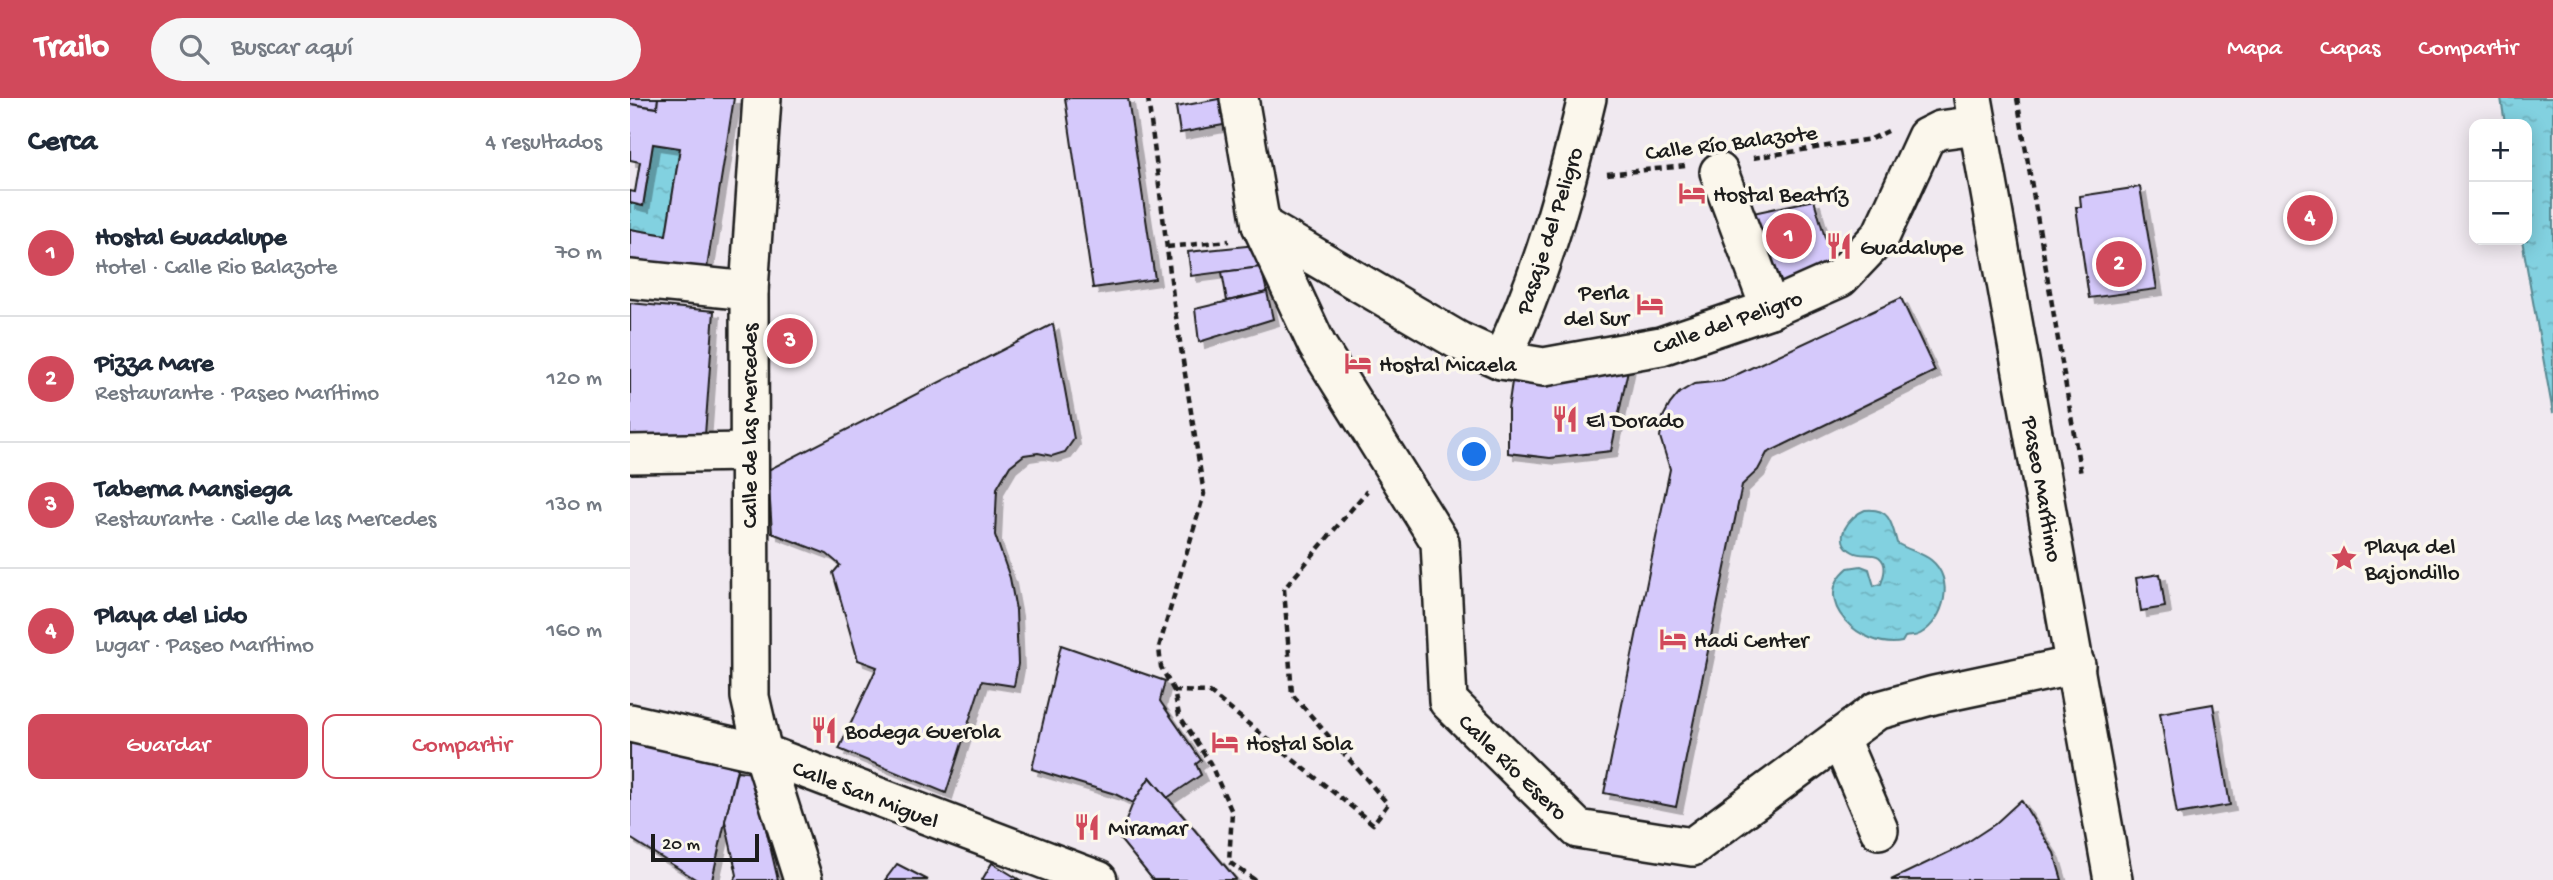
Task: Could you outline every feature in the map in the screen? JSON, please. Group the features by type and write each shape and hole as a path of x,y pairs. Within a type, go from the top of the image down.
{"street":[{"name":"Calle de las Mercedes","path":"762,98 749,291 747,452 750,697 763,753 803,880"},
{"name":"Calle Río Esero","path":"1239,98 1245,233 1392,461 1440,542 1448,701 1578,829 1692,847 1876,711 1934,695 2076,664"},
{"name":"Pasaje del Peligro","path":"1501,360 1531,298 1568,177 1587,98"},
{"name":"Calle del Peligro","path":"1245,233 1501,360 1544,366 1661,346 1770,309 1840,278 1881,235 1926,137 1975,112"},
{"name":"Paseo Marítimo","path":"1975,112 2113,880"},
{"path":"1717,166 1770,309"},
{"path":"630,279 749,291"},
{"path":"630,454 747,452"},
{"name":"Calle San Miguel","path":"630,723 763,753 1098,880"},
{"path":"1840,739 1880,830"}],"path":[{"path":"1148,98 1204,494 1159,648 1161,667 1174,691 1179,715 1210,763 1232,812 1229,862 1255,880"},
{"name":"Calle Río Balazote","path":"1568,177 1717,166 1871,139 1894,129"},
{"path":"1167,247 1245,233"},
{"path":"1174,691 1209,692 1373,824 1388,804 1292,694 1284,589 1392,461"}],"water":[{"path":"2501,98 2553,98 2553,413 2523,245 2532,245 2532,119 2504,119"},
{"path":"653,144 680,148 666,235 630,229 630,203 643,206"},
{"path":"1865,510 1885,514 1891,523 1897,543 1931,560 1943,578 1944,599 1936,619 1929,628 1916,636 1905,637 1902,642 1887,642 1857,631 1837,608 1834,595 1837,581 1848,568 1861,566 1869,569 1874,586 1881,584 1883,577 1884,566 1879,557 1853,552 1843,541 1848,523"}],"building":[{"path":"630,98 658,98 657,108 630,104"},
{"path":"658,98 734,98 706,274 630,263 630,229 666,235 680,148 653,144 643,206 630,203 630,191 635,192 640,162 630,160 630,104 657,108"},
{"path":"1065,98 1128,98 1155,279 1093,288"},
{"path":"1224,98 1234,123 1180,133 1176,107"},
{"path":"2140,187 2157,289 2089,298 2076,207 2081,207 2080,196"},
{"path":"1814,200 1834,268 1774,294 1744,215"},
{"path":"1256,245 1261,267 1191,276 1188,252"},
{"path":"1261,267 1267,292 1227,301 1222,272"},
{"path":"1267,292 1273,319 1199,342 1195,309"},
{"name":"Hadi Center","path":"1901,298 1935,371 1767,453 1758,470 1742,485 1676,807 1604,793 1670,469 1660,437 1663,417 1670,404 1679,393 1694,384 1723,381"},
{"path":"630,303 714,311 705,435 630,440"},
{"path":"1053,324 1074,439 1065,452 1052,456 1038,453 1024,455 1010,466 997,488 995,535 1010,578 1016,610 1018,664 1014,686 982,681 946,793 839,749 877,667 858,660 833,573 840,565 827,554 772,533 768,470"},
{"path":"1629,365 1611,451 1550,458 1508,453 1508,409 1513,375"},
{"path":"2160,574 2165,607 2141,611 2136,578"},
{"path":"1061,645 1165,681 1160,701 1201,760 1196,764 1201,775 1167,798 1150,777 1133,803 1115,794 1032,769"},
{"path":"2213,704 2230,805 2177,814 2160,713"},
{"path":"630,743 738,764 712,880 697,880 630,838"},
{"path":"737,771 753,773 778,880 734,880 737,875 725,821"},
{"path":"1150,777 1235,880 1153,880 1119,838 1133,803"},
{"path":"2021,800 2054,853 2062,880 1891,880 1960,847 1995,824"},
{"path":"992,863 1020,880 982,880"},
{"path":"897,864 928,880 885,880"}],"place":[{"name":"Hostal Beatríz","path":"1692,193"},
{"name":"Playa del Lido","path":"2310,218"},
{"name":"Hostal Guadalupe","path":"1789,236"},
{"name":"Guadalupe","path":"1839,246"},
{"name":"Pizza Mare","path":"2119,264"},
{"name":"Perla del Sur","path":"1650,304"},
{"name":"Taberna Mansiega","path":"790,341"},
{"name":"Hostal Micaela","path":"1358,363"},
{"name":"El Dorado","path":"1565,419"},
{"name":"Playa del Bajondillo","path":"2344,558"},
{"name":"Hadi Center","path":"1673,639"},
{"name":"Bodega Guerola","path":"824,730"},
{"name":"Hostal Sola","path":"1225,742"},
{"name":"Miramar","path":"1087,827"}]}
